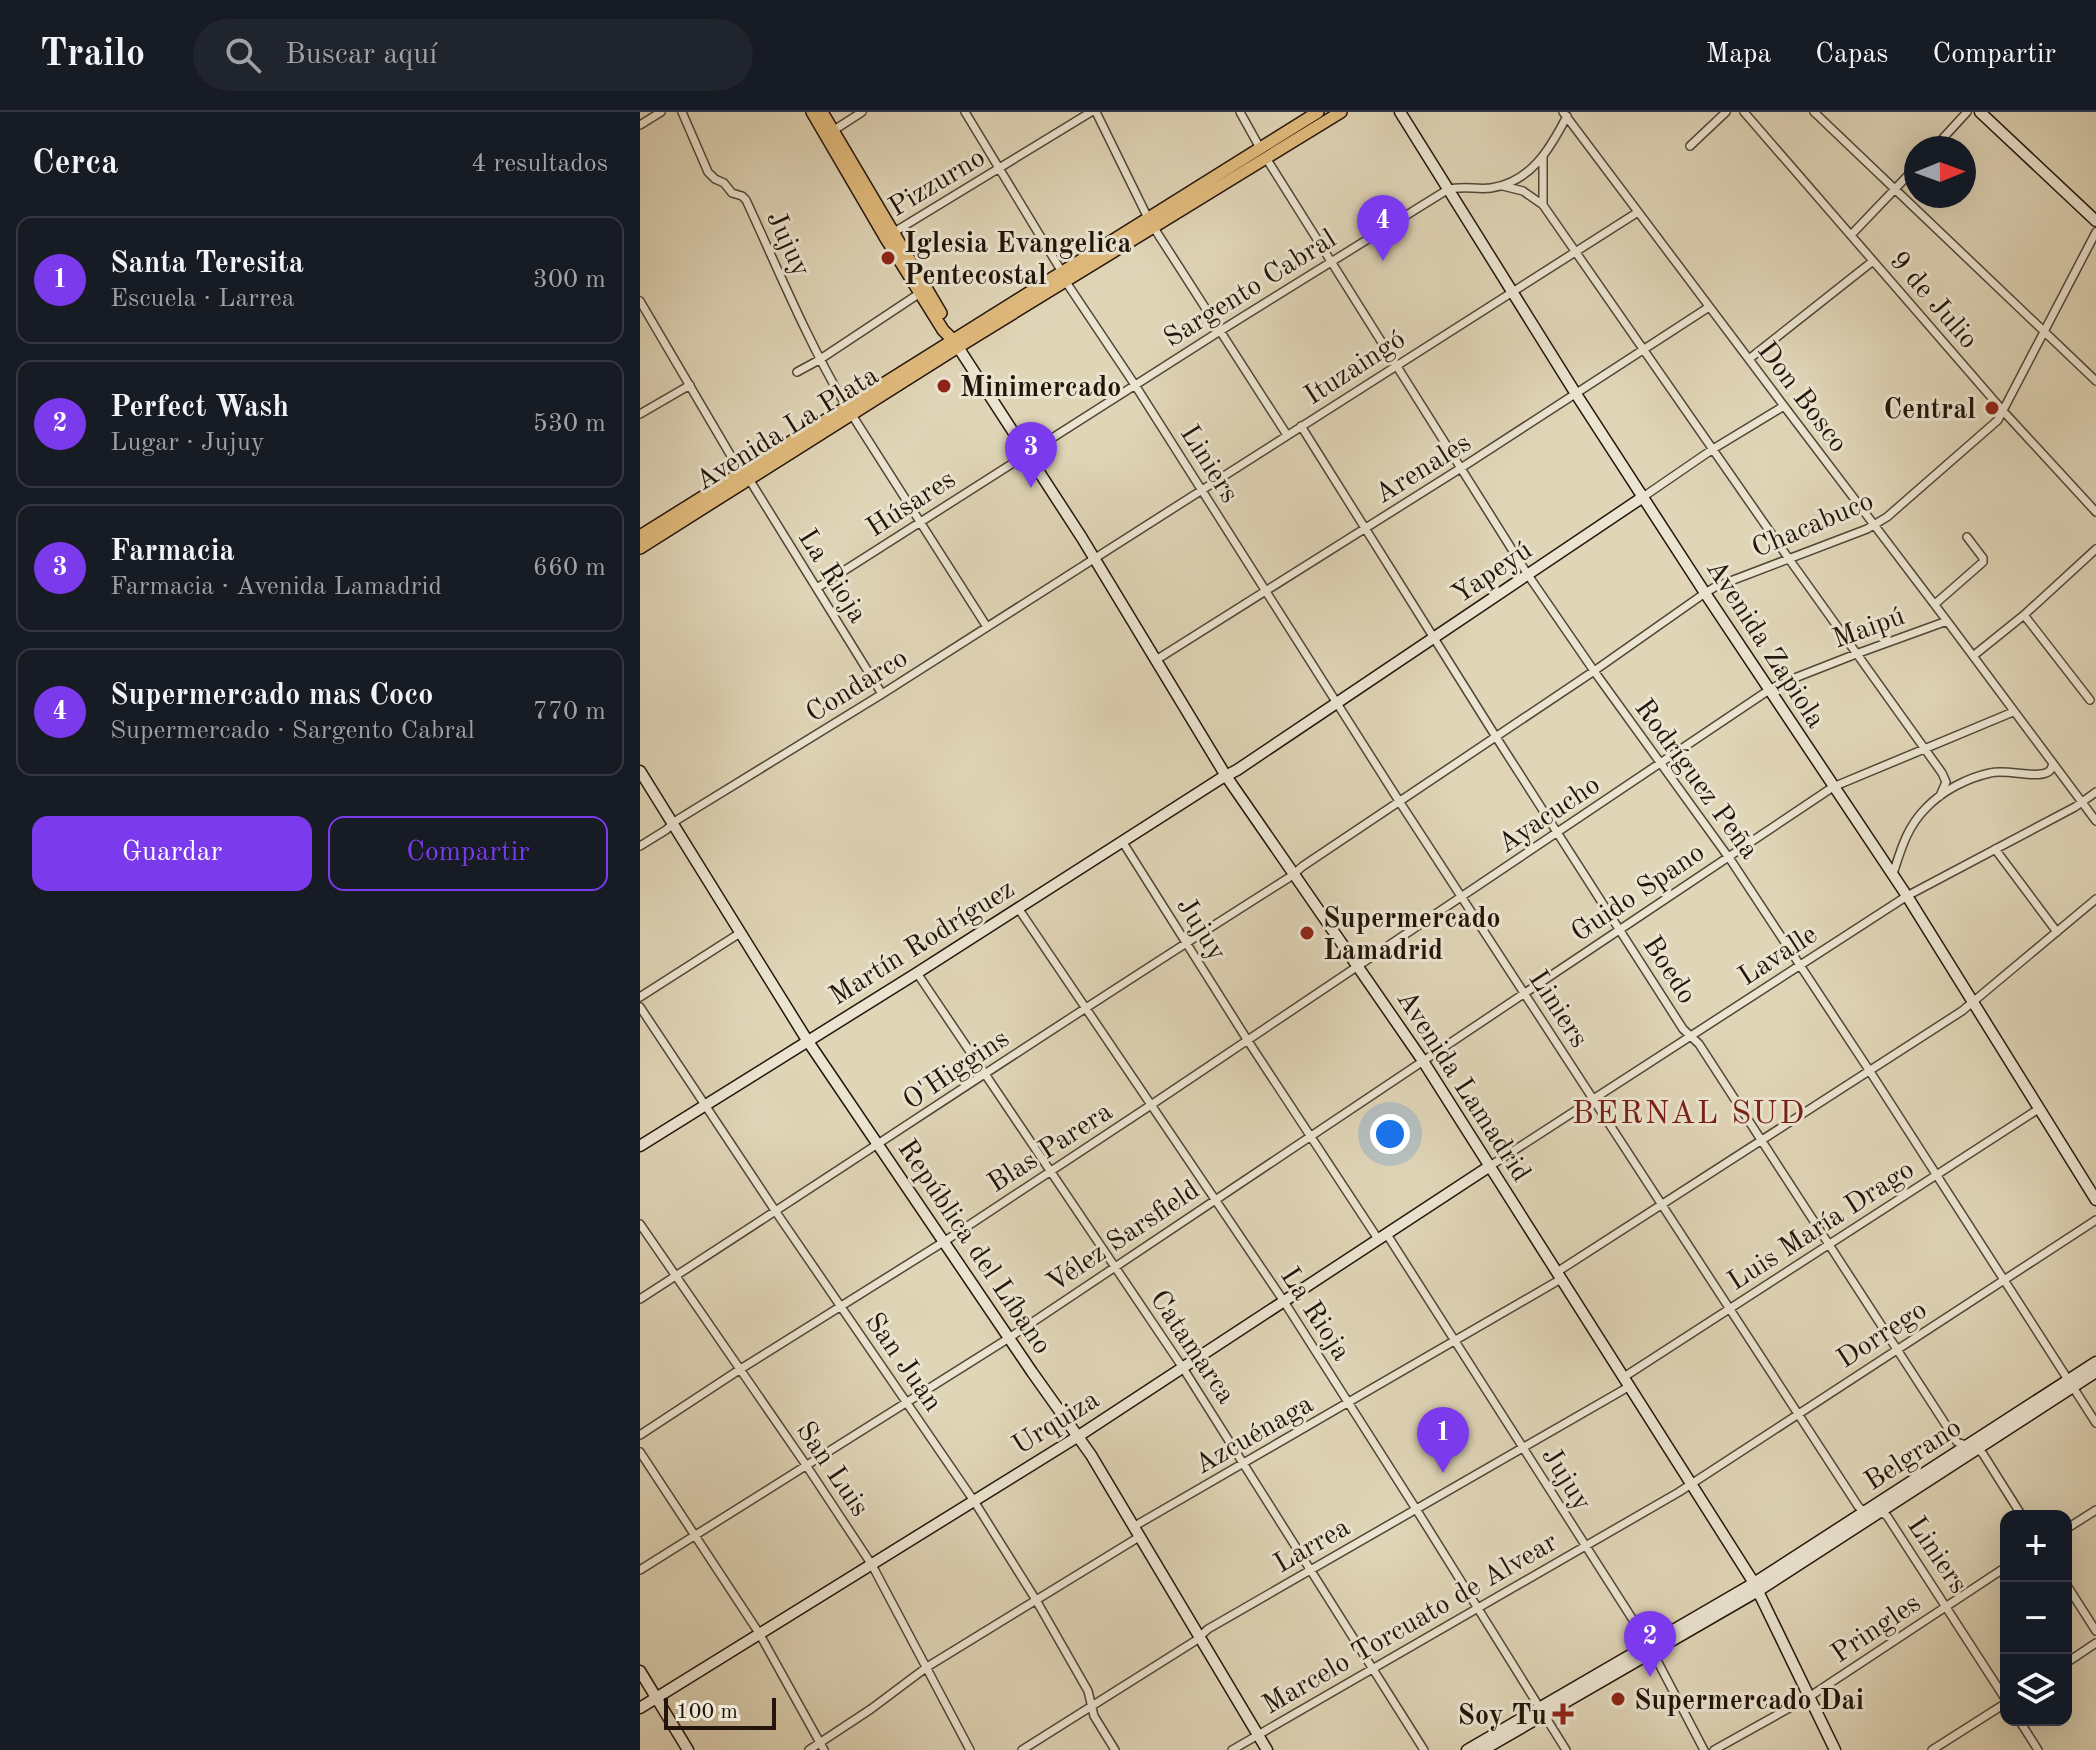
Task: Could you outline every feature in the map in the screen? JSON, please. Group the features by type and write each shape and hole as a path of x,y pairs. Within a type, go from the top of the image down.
{"main road":[{"name":"Avenida Lamadrid","path":"812,112 829,133 943,330 956,343"},
{"name":"Avenida Lamadrid","path":"822,112 829,133"},
{"path":"1263,152 1318,112"},
{"path":"1263,152 1341,112"},
{"name":"Avenida La Plata","path":"640,548 745,476 1263,152"},
{"name":"Avenida Lamadrid","path":"889,235 950,327 956,343"},
{"name":"Avenida La Plata","path":"640,536 745,476"}],"street":[{"path":"640,125 661,112"},
{"name":"Jujuy","path":"682,112 708,172 732,193 746,200 819,360 987,627"},
{"path":"829,133 862,112"},
{"name":"Liniers","path":"965,112 1064,277 1661,1206 1858,1506 1887,1516 2000,1691"},
{"path":"1094,112 1151,223 1287,435"},
{"name":"Pizzurno","path":"889,235 1094,112"},
{"name":"Rodríguez Peña","path":"1240,112 1528,575 1728,857 2096,1423"},
{"name":"Avenida Zapiola","path":"1400,112 1765,693 1893,874 2096,1200"},
{"path":"1690,146 1726,112"},
{"name":"9 de Julio","path":"1744,112 2004,412 2096,512"},
{"path":"1814,112 2096,381"},
{"path":"1945,136 1967,112"},
{"path":"1982,113 2096,221"},
{"name":"Sargento Cabral","path":"1027,453 1447,190 1501,185 1526,173 1543,158 1565,114"},
{"name":"Don Bosco","path":"1565,114 2096,821"},
{"path":"1543,158 1543,205"},
{"path":"1851,235 1904,180"},
{"path":"1501,185 1523,191 1543,205 1945,777 1945,787 1940,796"},
{"name":"Ituzaingó","path":"1095,558 1638,212"},
{"name":"Chacabuco","path":"1295,874 1705,593 1875,525 1994,424 2004,412 2096,232"},
{"path":"1749,359 1873,261"},
{"path":"797,372 920,293"},
{"name":"La Rioja","path":"640,301 882,694"},
{"name":"Arenales","path":"1156,660 1709,307"},
{"name":"Avenida Lamadrid","path":"956,343 1095,558 1226,776 1423,1061 1756,1587 1835,1750"},
{"path":"640,414 690,385"},
{"name":"Yapeyú","path":"1226,776 1713,449 1784,406"},
{"name":"Boedo","path":"1301,426 1683,1029 1699,1044 1957,1442 1972,1448 2018,1510"},
{"name":"Húsares","path":"817,588 1027,453"},
{"path":"1935,604 1983,562 1967,537"},
{"path":"1973,656 2024,615 2096,549"},
{"name":"Condarco","path":"640,846 1095,558"},
{"path":"2024,615 2090,700"},
{"name":"Maipú","path":"1765,693 1782,683 1947,621"},
{"name":"Ayacucho","path":"1359,968 1765,693"},
{"name":"Guido Spano","path":"1423,1061 1833,787 2013,712"},
{"path":"2040,774 2048,772 2053,764"},
{"name":"República del Líbano","path":"640,771 807,1040 1091,1455 1267,1750"},
{"path":"1893,874 1909,829 1927,806 1964,783 1994,772 2040,774 2067,782"},
{"name":"Martín Rodríguez","path":"640,1146 1226,776"},
{"name":"Lavalle","path":"1490,1166 1907,896 2096,792"},
{"name":"Jujuy","path":"1122,841 1310,1136 1454,1341 1522,1447 1650,1648 1704,1750"},
{"path":"1995,849 2057,932"},
{"name":"O'Higgins","path":"640,1299 1295,874"},
{"name":"Azcuénaga","path":"809,1750 822,1746 927,1667 1036,1600 1136,1532 1245,1463 1559,1276 1661,1206 1962,1011 2096,899"},
{"name":"La Rioja","path":"1018,908 1283,1300 1566,1750"},
{"path":"640,997 740,933"},
{"name":"Blas Parera","path":"640,1435 945,1241 1359,968"},
{"name":"Catamarca","path":"917,973 1245,1463 1424,1750"},
{"name":"San Juan","path":"640,1007 974,1501 1088,1691 1094,1716 1115,1750"},
{"name":"Vélez Sarsfield","path":"640,1570 1009,1338 1423,1061"},
{"name":"Luis María Drago","path":"1627,1382 1729,1309 2040,1108"},
{"name":"Urquiza","path":"640,1708 1077,1437 1490,1166"},
{"name":"Dorrego","path":"1691,1484 2096,1220"},
{"name":"San Luis","path":"640,1224 872,1565 970,1750"},
{"name":"Belgrano","path":"2071,1384 2096,1362"},
{"name":"Belgrano","path":"1756,1587 1867,1511 2071,1384 2096,1372"},
{"name":"Larrea","path":"1022,1750 1208,1629 1522,1447 1627,1382"},
{"name":"Belgrano","path":"1756,1587 1881,1512 1972,1448"},
{"path":"640,1452 759,1633 822,1746"},
{"name":"Marcelo Torcuato de Alvear","path":"1232,1750 1691,1484"},
{"path":"2072,1525 2096,1510"},
{"name":"Pringles","path":"1714,1750 1809,1697 2000,1571"},
{"path":"1483,1750 1543,1711 1756,1587"},
{"path":"2072,1593 2096,1631"},
{"path":"2072,1659 2096,1643"},
{"path":"640,1671 688,1750"},
{"path":"1932,1750 2000,1705"},
{"path":"1467,1750 1543,1711"},
{"path":"2023,1726 2038,1750"}],"place":[{"name":"Iglesia Evangelica Pentecostal","path":"888,258"},
{"name":"Supermercado mas Coco","path":"1383,261"},
{"name":"Minimercado","path":"944,386"},
{"name":"Central","path":"1992,408"},
{"name":"Farmacia","path":"1031,488"},
{"name":"Supermercado Lamadrid","path":"1307,933"},
{"name":"Santa Teresita","path":"1443,1473"},
{"name":"Perfect Wash","path":"1650,1677"},
{"name":"Supermercado Dai","path":"1618,1699"},
{"name":"Soy Tu","path":"1563,1714"}],"district":[{"name":"BERNAL SUD","path":"1689,1112"}]}
